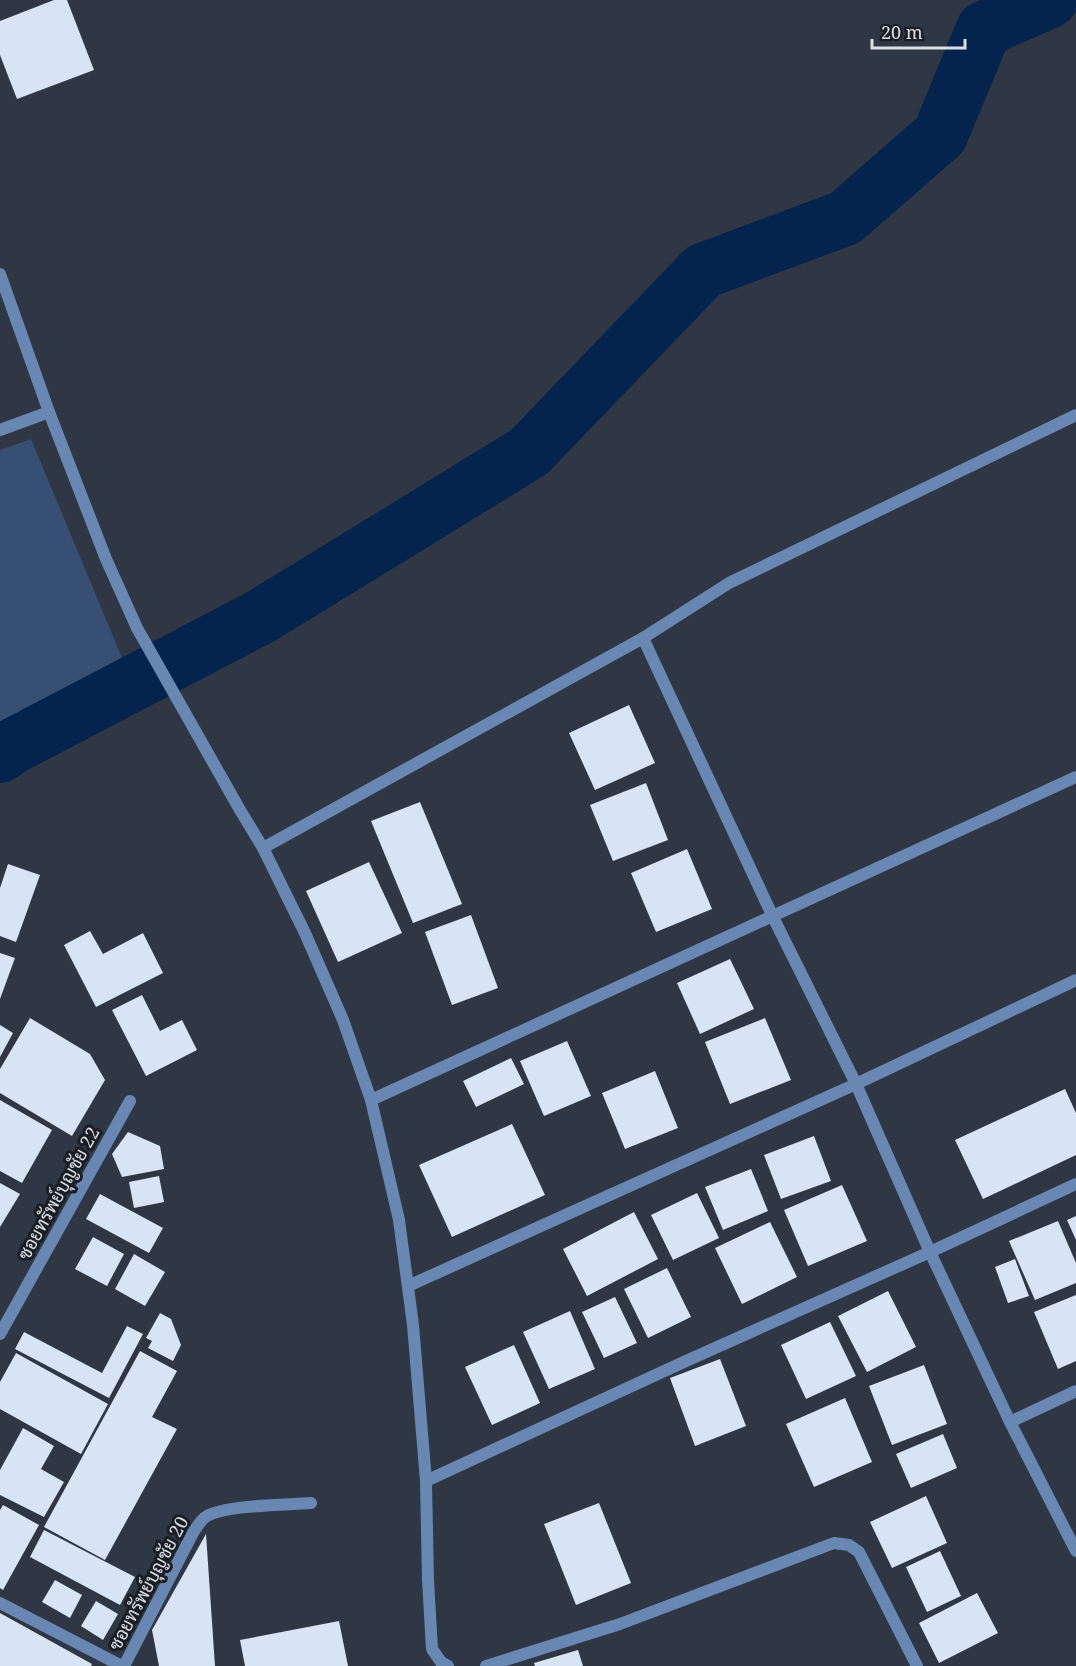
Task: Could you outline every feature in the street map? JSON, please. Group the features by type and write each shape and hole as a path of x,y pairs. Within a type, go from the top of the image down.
{"street":[{"path":"0,274 49,412 106,559 137,628 234,801 263,848 305,933 338,1009 371,1100 399,1220 413,1324 426,1481 432,1649 441,1662 448,1666"},
{"path":"0,430 49,412"},
{"path":"263,848 643,638 729,583 1076,415"},
{"path":"643,638 773,917 856,1084 930,1252 1010,1422 1076,1551"},
{"path":"371,1100 1076,777"},
{"path":"408,1286 856,1084 1076,980"},
{"name":"ซอยทรัพย์บุญชัย 22","path":"0,1334 130,1101"},
{"path":"426,1481 1076,1184"},
{"path":"1010,1422 1076,1390"},
{"name":"ซอยทรัพย์บุญชัย 20","path":"123,1666 194,1531 204,1517 217,1512 238,1509 311,1503"},
{"path":"486,1666 620,1624 834,1543 849,1545 859,1552 917,1666"},
{"path":"0,1603 123,1666"}],"shaded area":[{"path":"31,439 125,665 0,742 0,450"}],"building":[{"path":"54,0 67,0 94,70 17,99 0,55 0,21"},
{"path":"629,705 655,763 595,790 569,733"},
{"path":"646,783 668,840 613,861 590,805"},
{"path":"420,802 462,904 413,923 371,821"},
{"path":"687,849 712,909 656,932 631,873"},
{"path":"369,862 402,933 338,962 306,891"},
{"path":"8,864 40,875 16,942 0,936 0,888"},
{"path":"471,915 498,988 452,1005 425,932"},
{"path":"90,931 103,954 143,933 163,973 96,1007 64,945"},
{"path":"0,953 15,958 0,999"},
{"path":"730,959 754,1009 700,1034 677,983"},
{"path":"142,995 160,1031 182,1020 197,1050 146,1076 112,1010"},
{"path":"30,1018 90,1054 105,1080 72,1136 0,1093 0,1069"},
{"path":"765,1018 791,1080 730,1104 705,1042"},
{"path":"0,1025 13,1033 0,1057"},
{"path":"567,1041 591,1096 544,1116 520,1061"},
{"path":"511,1058 524,1084 476,1107 463,1081"},
{"path":"655,1071 678,1128 625,1149 602,1093"},
{"path":"1065,1089 1076,1113 1076,1155 983,1199 955,1140"},
{"path":"0,1100 52,1130 22,1183 0,1171"},
{"path":"512,1124 545,1195 452,1237 419,1165"},
{"path":"128,1132 160,1146 164,1169 122,1177 112,1154"},
{"path":"814,1136 831,1181 781,1199 764,1155"},
{"path":"751,1169 768,1211 723,1230 705,1187"},
{"path":"159,1176 164,1202 134,1208 129,1182"},
{"path":"0,1183 20,1194 0,1227"},
{"path":"842,1185 867,1241 808,1266 784,1210"},
{"path":"697,1193 719,1238 673,1260 651,1215"},
{"path":"100,1194 163,1228 149,1253 86,1219"},
{"path":"634,1212 658,1259 587,1296 563,1249"},
{"path":"1076,1216 1076,1240 1067,1220"},
{"path":"1058,1221 1076,1263 1076,1283 1035,1300 1009,1241"},
{"path":"770,1222 797,1277 742,1304 715,1248"},
{"path":"93,1237 124,1254 107,1286 75,1269"},
{"path":"134,1254 165,1272 145,1306 115,1289"},
{"path":"1015,1259 1029,1296 1008,1303 995,1267"},
{"path":"667,1268 691,1317 648,1338 624,1289"},
{"path":"888,1291 916,1347 867,1372 838,1316"},
{"path":"1076,1295 1076,1361 1058,1369 1034,1312"},
{"path":"615,1297 637,1343 604,1358 582,1312"},
{"path":"570,1311 595,1369 549,1389 523,1332"},
{"path":"160,1313 171,1319 181,1345 173,1361 148,1348 152,1341 146,1338"},
{"path":"830,1322 856,1376 806,1399 781,1345"},
{"path":"127,1326 143,1334 109,1398 15,1349 24,1332 102,1373"},
{"path":"514,1345 540,1403 492,1425 465,1367"},
{"path":"140,1351 177,1371 152,1417 177,1429 105,1560 44,1527"},
{"path":"16,1353 108,1404 81,1454 0,1409 0,1382"},
{"path":"720,1359 746,1426 695,1446 670,1378"},
{"path":"924,1365 947,1424 892,1445 869,1386"},
{"path":"845,1398 872,1462 814,1487 786,1424"},
{"path":"23,1428 54,1446 41,1469 64,1482 44,1517 0,1495 0,1470"},
{"path":"943,1434 957,1468 911,1488 896,1454"},
{"path":"926,1496 947,1543 892,1568 870,1522"},
{"path":"599,1503 631,1583 576,1605 544,1524"},
{"path":"3,1505 39,1525 3,1590 0,1588 0,1510"},
{"path":"44,1530 135,1577 120,1605 30,1557"},
{"path":"206,1534 215,1666 159,1666 152,1630"},
{"path":"940,1551 961,1596 927,1612 906,1567"},
{"path":"55,1580 82,1595 70,1618 42,1602"},
{"path":"977,1593 998,1633 939,1663 919,1623"},
{"path":"96,1601 118,1614 103,1640 81,1626"},
{"path":"0,1613 92,1664 91,1666 0,1666"},
{"path":"339,1621 348,1666 245,1666 240,1640"},
{"path":"578,1650 583,1666 535,1666 534,1663"}],"waterway":[{"path":"0,755 13,746 262,616 529,452 703,271 845,218 940,135 984,29 1050,0"}]}
